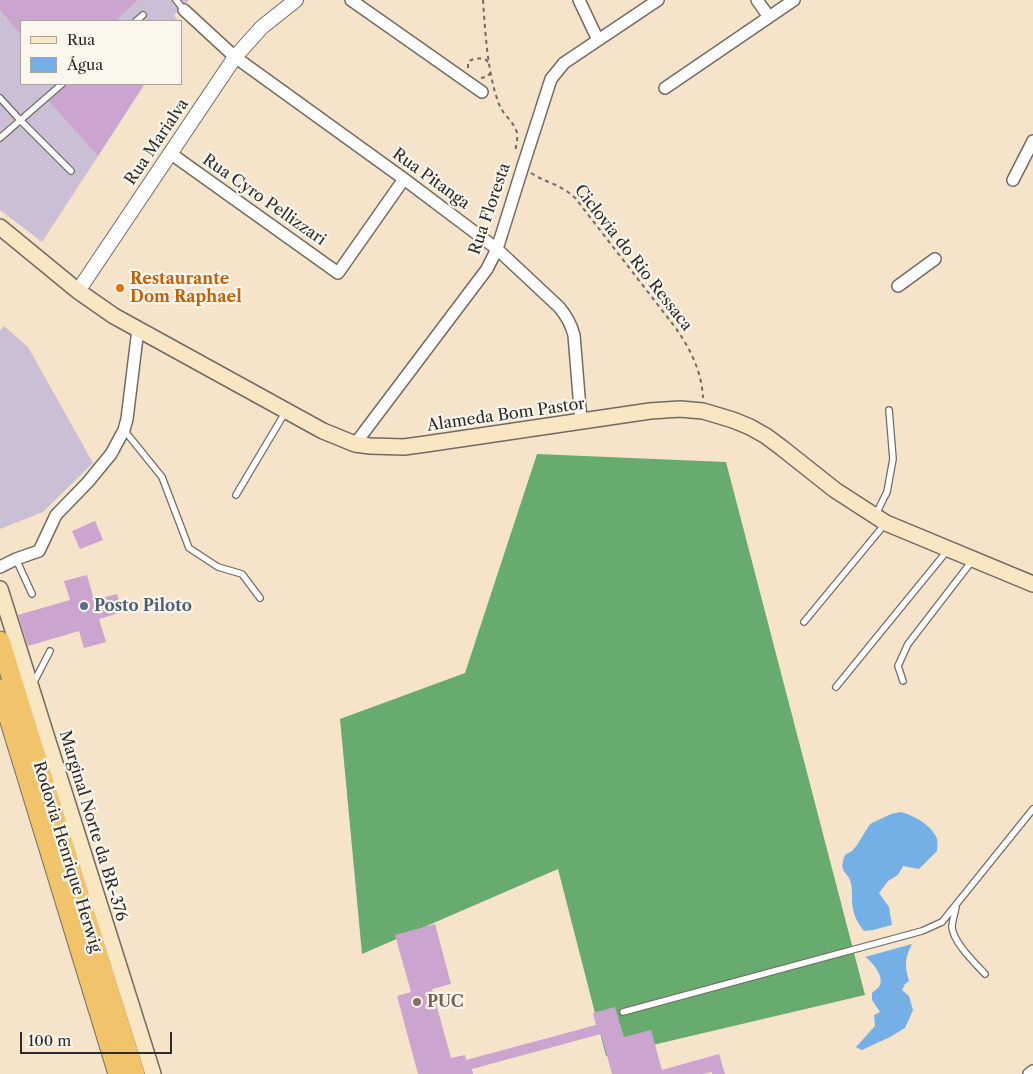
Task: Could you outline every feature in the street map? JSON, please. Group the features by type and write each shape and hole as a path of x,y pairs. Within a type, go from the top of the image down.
{"highway":[{"name":"Rodovia Henrique Herwig","path":"0,641 26,698 136,1074"},
{"name":"Rodovia Henrique Herwig","path":"0,689 118,1074"}],"main road":[{"name":"Alameda Bom Pastor","path":"0,227 78,291 114,316 323,431 355,444 386,447 426,444 664,409 694,409 734,420 766,436 835,490 880,519 1033,584"},
{"path":"1007,573 1033,571"},
{"name":"Marginal Norte da BR-376","path":"0,589 26,698 152,1074"}],"street":[{"name":"Rua Marialva","path":"78,291 235,57 262,27 296,0"},
{"path":"351,0 482,92"},
{"path":"580,0 598,40"},
{"name":"Rua Floresta","path":"355,444 487,269 497,249 551,79 564,63 658,0"},
{"path":"757,0 769,17"},
{"path":"665,88 794,0"},
{"name":"Rua Pitanga","path":"184,10 235,57 497,249 559,306 566,314 574,335 581,421"},
{"path":"1013,180 1033,141"},
{"name":"Rua Cyro Pellizzari","path":"170,153 338,273 404,179"},
{"path":"898,286 935,259"},
{"path":"0,567 16,558 40,551 56,514 111,454 124,430 138,329"},
{"path":"1030,1074 1033,1071"}],"lane":[{"path":"176,0 184,10"},
{"path":"137,20 143,15"},
{"path":"0,138 61,85"},
{"path":"0,98 71,171"},
{"path":"804,622 880,519 893,459 889,410"},
{"path":"236,495 286,411"},
{"path":"124,430 162,478 189,548 218,567 242,574 260,598"},
{"path":"836,687 949,549"},
{"path":"16,558 32,594"},
{"path":"903,681 898,666 908,644 974,559"},
{"path":"26,698 50,651"},
{"path":"623,1012 922,931 942,922 1033,809"},
{"path":"957,905 952,927 954,935 962,948 985,974"}],"path":[{"path":"483,0 494,90 502,111 514,125 518,136 515,156 522,166"},
{"path":"470,72 467,66 468,62 472,59 485,59 490,65"},
{"path":"478,77 487,77 491,72"},
{"name":"Ciclovia do Rio Ressaca","path":"522,166 539,178 566,189 576,199 675,327 683,338 696,364 702,390 703,411"}],"shaded area":[{"path":"0,0 189,0 174,15 177,20 20,20 20,85 144,85 42,242 0,210"},
{"path":"4,326 28,347 93,463 43,512 0,529 0,331"}],"green space":[{"path":"537,454 726,462 865,995 606,1056 558,869 362,954 340,719 465,673"}],"water":[{"path":"901,812 917,818 935,834 937,851 919,869 903,866 898,875 888,881 879,893 889,907 892,925 864,931 854,912 851,883 843,869 843,861 845,855 857,845 870,824 891,814"},
{"path":"912,944 906,962 909,981 902,990 909,996 913,1010 905,1028 862,1050 856,1047 875,1026 874,1015 880,1012 872,1000 872,993 881,981 879,973 874,965 865,957"}],"building":[{"path":"0,0 138,0 116,20 20,20 20,34 0,10"},
{"path":"67,85 143,85 98,156 49,101"},
{"path":"95,521 103,540 80,549 72,531"},
{"name":"Posto Piloto","path":"87,575 94,600 117,594 122,612 99,619 106,642 84,648 79,631 28,646 18,615 70,600 64,581"},
{"name":"PUC","path":"435,924 451,984 432,989 451,1058 465,1055 466,1060 596,1025 593,1013 615,1007 624,1037 651,1030 662,1070 719,1054 725,1074 712,1074 712,1072 703,1074 612,1074 601,1034 472,1069 473,1074 418,1074 397,996 411,992 395,935"}],"place":[{"name":"Restaurante Dom Raphael","path":"120,288"},
{"name":"Posto Piloto","path":"84,606"},
{"name":"PUC","path":"417,1002"}]}
